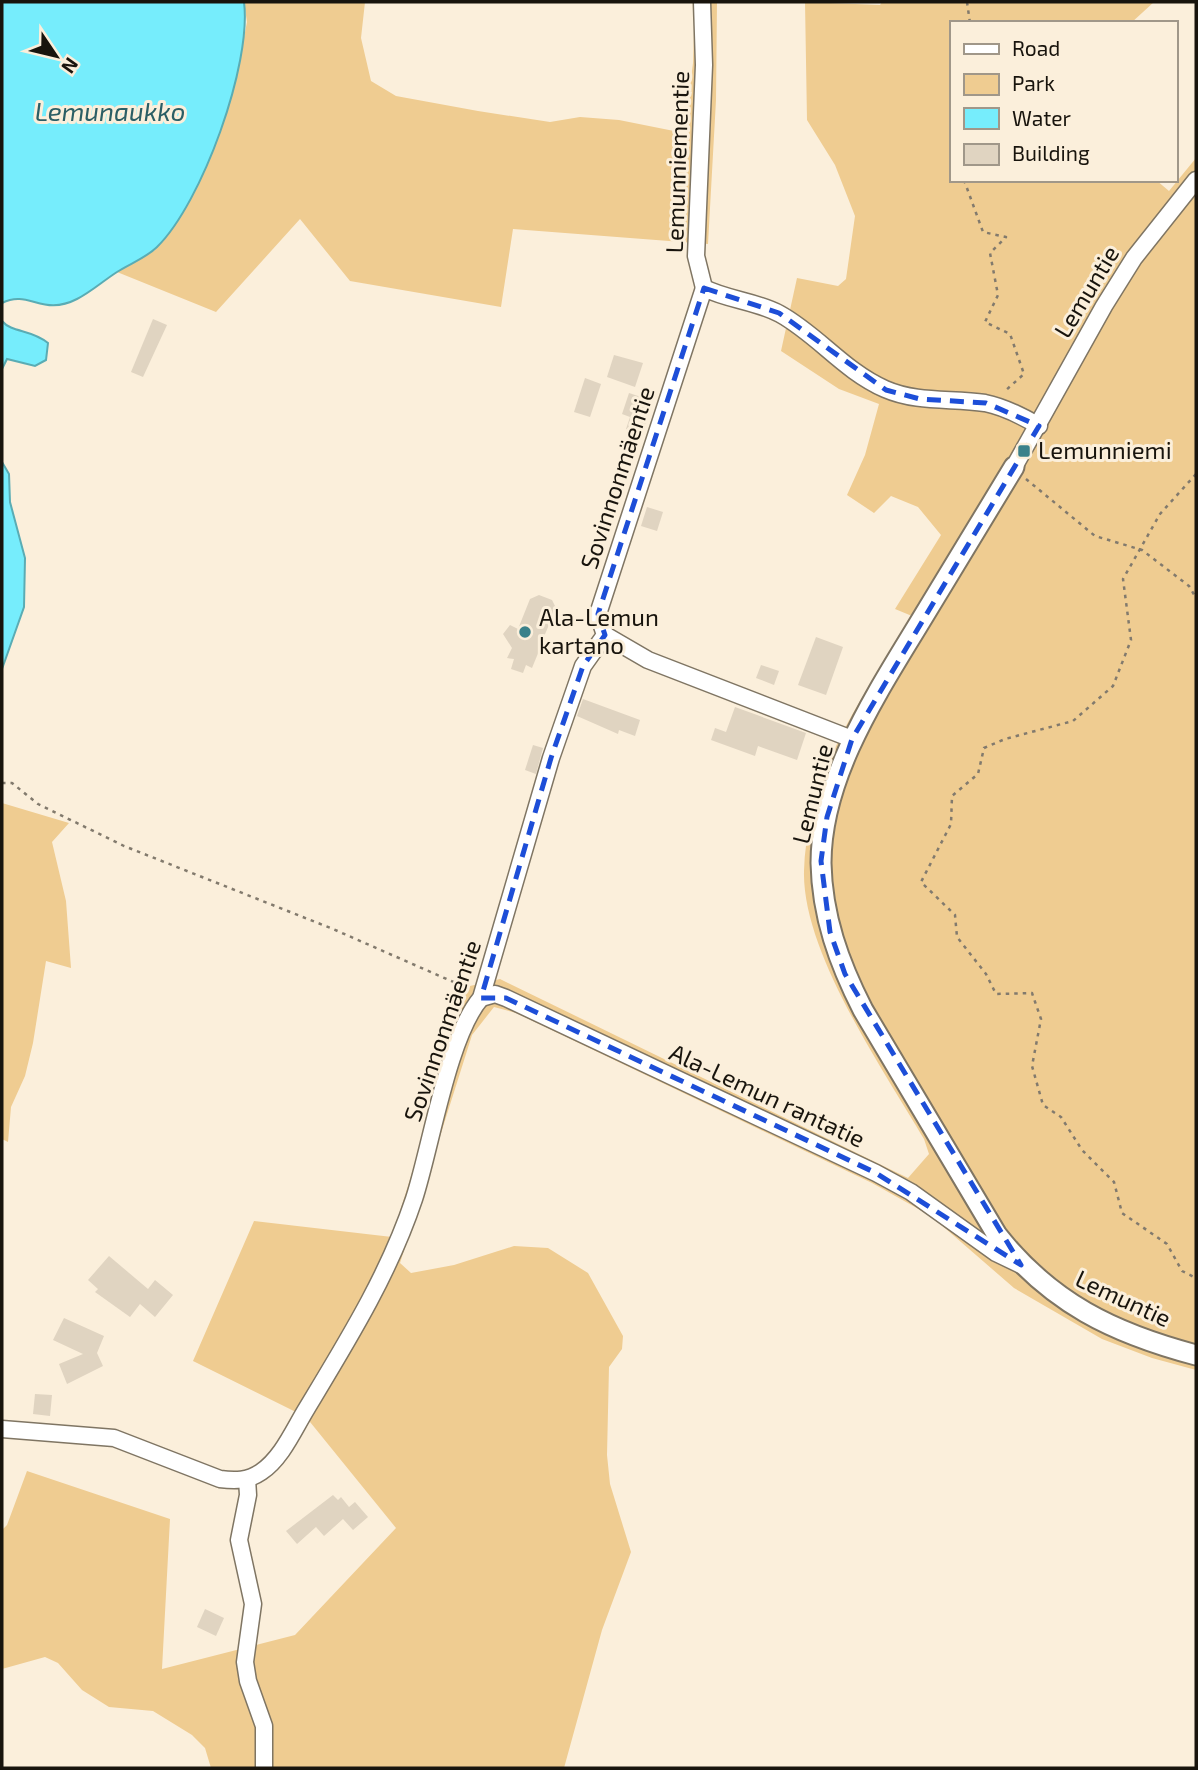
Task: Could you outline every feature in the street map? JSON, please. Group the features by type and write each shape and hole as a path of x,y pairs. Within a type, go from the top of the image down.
{"street":[{"name":"Lemunniementie","path":"702,2 704,65 696,256 704,288"},
{"name":"Lemuntie","path":"1196,180 1134,258 1110,296 1040,426 852,739 827,817 821,861 830,932 845,974 863,1010 996,1235 1021,1265 1077,1310 1153,1343 1196,1355"},
{"path":"704,288 721,296 779,313 857,374 886,390 920,399 986,403 1015,412 1040,426"},
{"name":"Sovinnonmäentie","path":"247,1479 273,1462 356,1326 392,1257 414,1198 457,1045 467,1018 481,998 560,732 583,667 605,635 598,614 704,288"},
{"path":"605,635 648,660 852,739"},
{"name":"Ala-Lemun rantatie","path":"481,998 495,994 506,998 876,1173 911,1192 996,1253 1021,1265"},
{"path":"2,1429 114,1438 220,1479 247,1479 248,1495 239,1540 253,1604 245,1662 248,1681 264,1726 264,1768"}],"path":[{"path":"967,2 970,21"},
{"path":"965,182 983,232 1006,237 990,253 998,295 985,322 1010,334 1024,374 1009,390 989,397 986,403"},
{"path":"1014,467 1051,503 1095,536 1142,550 1189,586 1196,598"},
{"path":"1196,474 1160,514 1142,550 1122,579 1131,640 1114,686 1073,721 1005,739 985,748 978,774 952,796 951,824 922,882 955,915 957,937 986,974 996,994 1032,993 1041,1018 1032,1066 1043,1105 1061,1116 1082,1150 1114,1182 1122,1213 1167,1244 1182,1271 1196,1278"},
{"path":"2,783 12,783 38,804 124,846 333,929 457,983 481,998"}],"highlighted area":[{"path":"704,288 779,313 886,390 920,399 986,403 1039,426 852,739 827,817 821,861 830,932 845,974 1021,1265 876,1173 506,998 481,998 551,758 583,666 605,635 598,614"}],"green space":[{"path":"244,2 365,2 361,38 371,81 396,96 550,122 580,117 619,120 684,133 693,63 695,2 717,2 716,100 708,244 513,229 501,307 350,281 300,219 216,312 117,272 155,250 223,120 237,74 247,22"},
{"path":"805,2 880,5 882,2 1154,2 1133,21 950,21 950,182 1158,182 1169,191 1196,158 1196,1370 1152,1358 1102,1339 1014,1288 931,1216 872,1183 516,1013 494,1007 472,1035 400,1263 411,1273 454,1265 514,1246 548,1248 588,1273 623,1336 622,1349 609,1367 607,1455 610,1484 631,1552 602,1630 564,1768 211,1768 205,1748 192,1735 153,1711 109,1707 82,1690 58,1663 45,1657 2,1669 2,1530 7,1525 27,1471 170,1519 162,1669 295,1635 396,1528 306,1417 193,1361 254,1221 392,1237 462,1013 457,989 500,979 908,1178 929,1154 924,1139 867,1045 830,973 807,903 804,871 816,799 848,723 912,616 895,609 941,535 918,507 891,496 874,513 847,495 865,455 879,404 839,389 781,351 797,278 838,286 846,279 855,216 835,165 807,120"},
{"path":"2,803 69,823 52,842 66,901 71,968 46,961 33,1043 25,1076 11,1107 8,1142 2,1139"}],"water":[{"name":"Lemunaukko","path":"2,2 244,2 240,60 232,95 191,199 174,226 153,251 65,304 45,304 20,299 2,303"},
{"path":"2,321 11,328 35,335 48,343 46,360 35,366 7,359 2,369"},
{"path":"2,462 9,474 10,502 25,558 24,607 2,669"}],"building":[{"path":"153,319 167,325 143,377 131,372"},
{"path":"614,355 643,363 635,387 607,377"},
{"path":"585,378 601,384 590,417 574,412"},
{"path":"629,393 653,401 642,434 626,429 630,417 622,414"},
{"path":"647,507 663,512 657,531 641,526"},
{"name":"Ala-Lemun kartano","path":"539,595 552,600 556,608 543,639 549,642 545,653 539,651 532,668 526,665 523,673 511,669 514,659 507,658 512,648 503,634 510,625 518,629 530,599"},
{"path":"816,637 843,647 826,695 798,685"},
{"path":"761,665 779,671 774,685 756,678"},
{"path":"583,699 640,720 635,736 619,730 618,734 577,716"},
{"path":"735,707 806,733 797,760 758,746 755,756 711,740 715,728 726,732"},
{"path":"533,745 543,748 536,774 525,770"},
{"path":"109,1256 148,1289 155,1280 173,1295 155,1317 140,1304 130,1317 95,1292 98,1289 88,1280"},
{"path":"64,1318 104,1336 97,1353 103,1366 67,1384 59,1364 83,1354 53,1340"},
{"path":"35,1394 52,1395 50,1416 33,1414"},
{"path":"333,1495 338,1500 341,1497 349,1507 355,1502 368,1517 353,1530 343,1519 324,1536 316,1527 297,1544 286,1531"},
{"path":"205,1609 224,1618 216,1636 197,1627"}],"place":[{"name":"Lemunniemi","path":"1024,451"},
{"name":"Ala-Lemun kartano","path":"525,632"}]}
